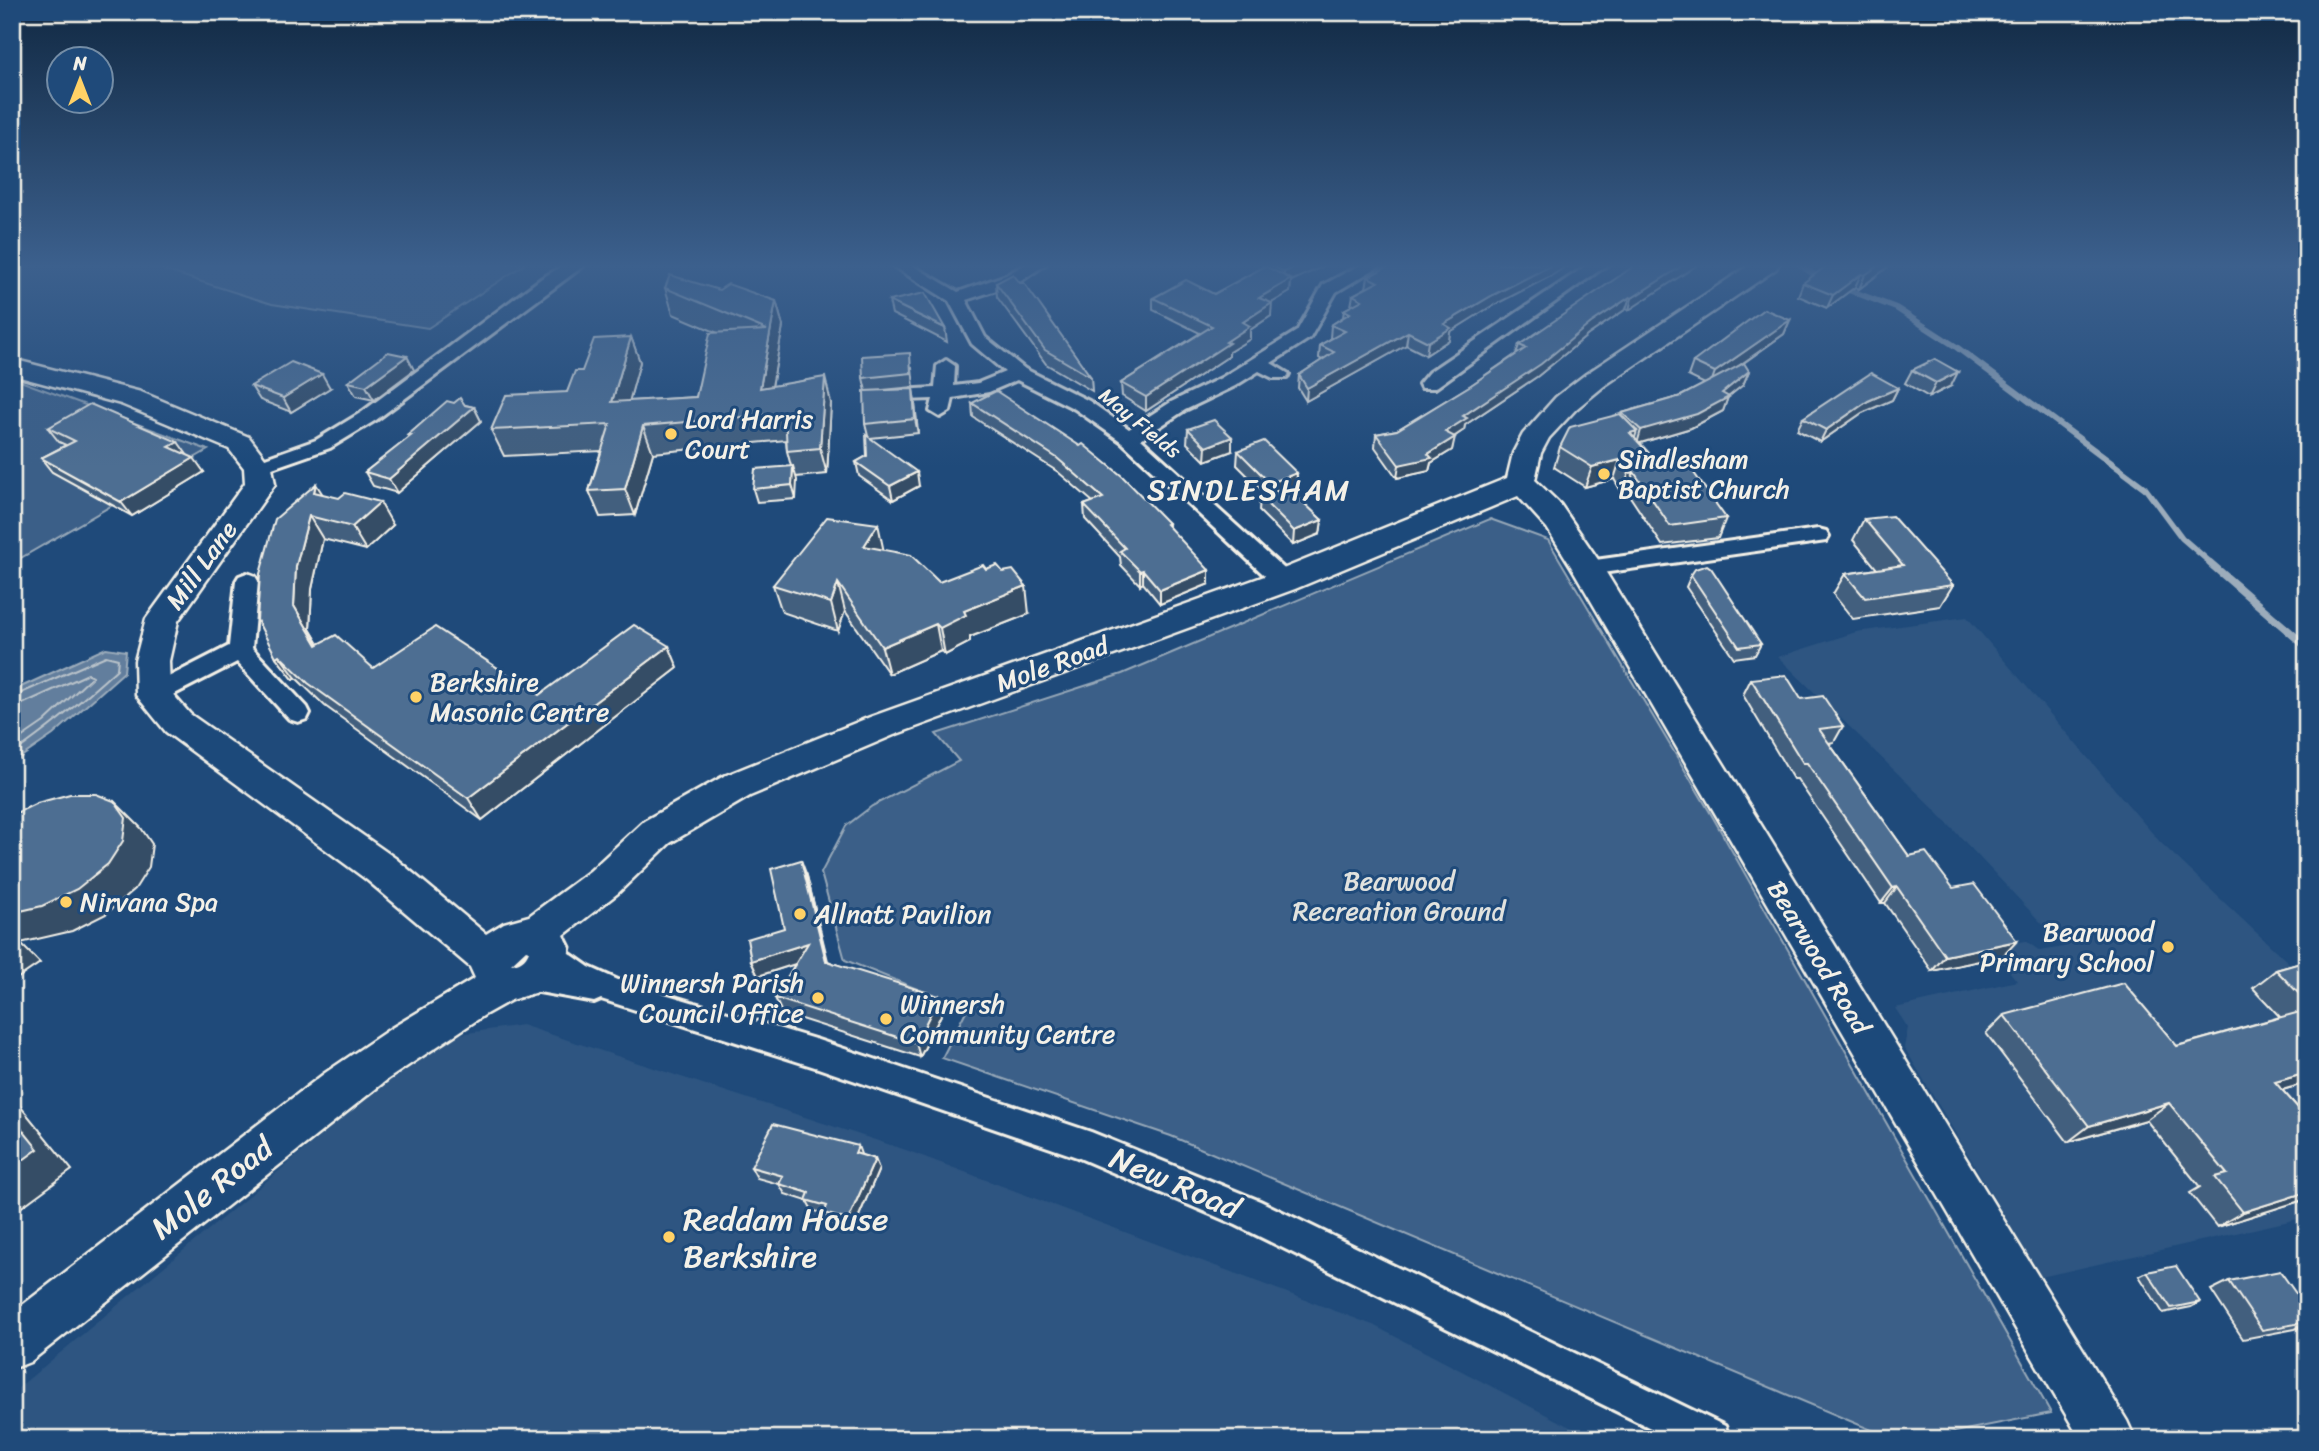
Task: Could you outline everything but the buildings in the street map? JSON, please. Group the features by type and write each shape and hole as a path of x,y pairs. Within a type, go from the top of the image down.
{"street":[{"path":"12,367 131,398 239,443 258,467 323,444 369,416 484,332"},
{"name":"May Fields","path":"974,332 978,340 1018,373 1083,405 1129,438 1284,581"},
{"path":"1129,438 1178,406 1228,382 1305,332"},
{"path":"1428,376 1496,332"},
{"path":"1520,483 1527,453 1537,434 1566,403 1606,372 1666,332"},
{"path":"1257,363 1280,374"},
{"path":"942,402 946,366"},
{"path":"874,398 942,402 1018,373"},
{"name":"Mill Lane","path":"153,695 152,661 162,618 260,484 258,467"},
{"name":"Bearwood Road","path":"1520,483 1550,509 1588,568 2109,1439"},
{"name":"Mole Road","path":"12,1344 345,1083 464,1004 519,958 657,832 737,786 881,726 1284,581 1499,494 1520,483"},
{"path":"1588,568 1818,536"},
{"path":"247,580 240,650 298,712"},
{"path":"240,650 153,695 178,723 380,869 469,944 519,958"},
{"name":"New Road","path":"519,958 612,991 818,1054 1080,1143 1248,1213 1712,1439"}],"shaded area":[{"name":"Bearwood Primary School","path":"1967,617 2160,842 2307,980 2307,1217 2041,1277 1904,1047 1908,1028 1895,1008 2017,981 1990,947 2026,941 2040,951 2064,947 1932,807 1778,657 1856,632"},
{"name":"Reddam House Berkshire","path":"522,1025 906,1150 1373,1325 1593,1439 12,1439 12,1393 440,1037"}],"green space":[{"path":"12,379 23,382 208,450 12,563"},
{"name":"Bearwood Recreation Ground","path":"1490,519 1548,540 1711,814 2051,1413 1920,1439 1893,1439 1171,1136 942,1058 967,1009 845,960 821,873 846,826 872,806 959,761 936,734 1122,674"}],"water":[{"path":"106,648 126,651 124,672 53,735 12,763 12,691"}],"waterway":[{"path":"1933,332 2145,488 2182,538 2212,564"},
{"path":"2210,563 2307,647"}],"place":[{"name":"Lord Harris Court","path":"671,434"},
{"name":"Sindlesham Baptist Church","path":"1604,474"},
{"name":"Berkshire Masonic Centre","path":"416,697"},
{"name":"Nirvana Spa","path":"66,902"},
{"name":"Allnatt Pavilion","path":"800,914"},
{"name":"Bearwood Primary School","path":"2168,947"},
{"name":"Winnersh Parish Council Office","path":"818,998"},
{"name":"Winnersh Community Centre","path":"886,1019"},
{"name":"Reddam House Berkshire","path":"669,1237"}],"district":[{"name":"SINDLESHAM","path":"1249,490"}]}
